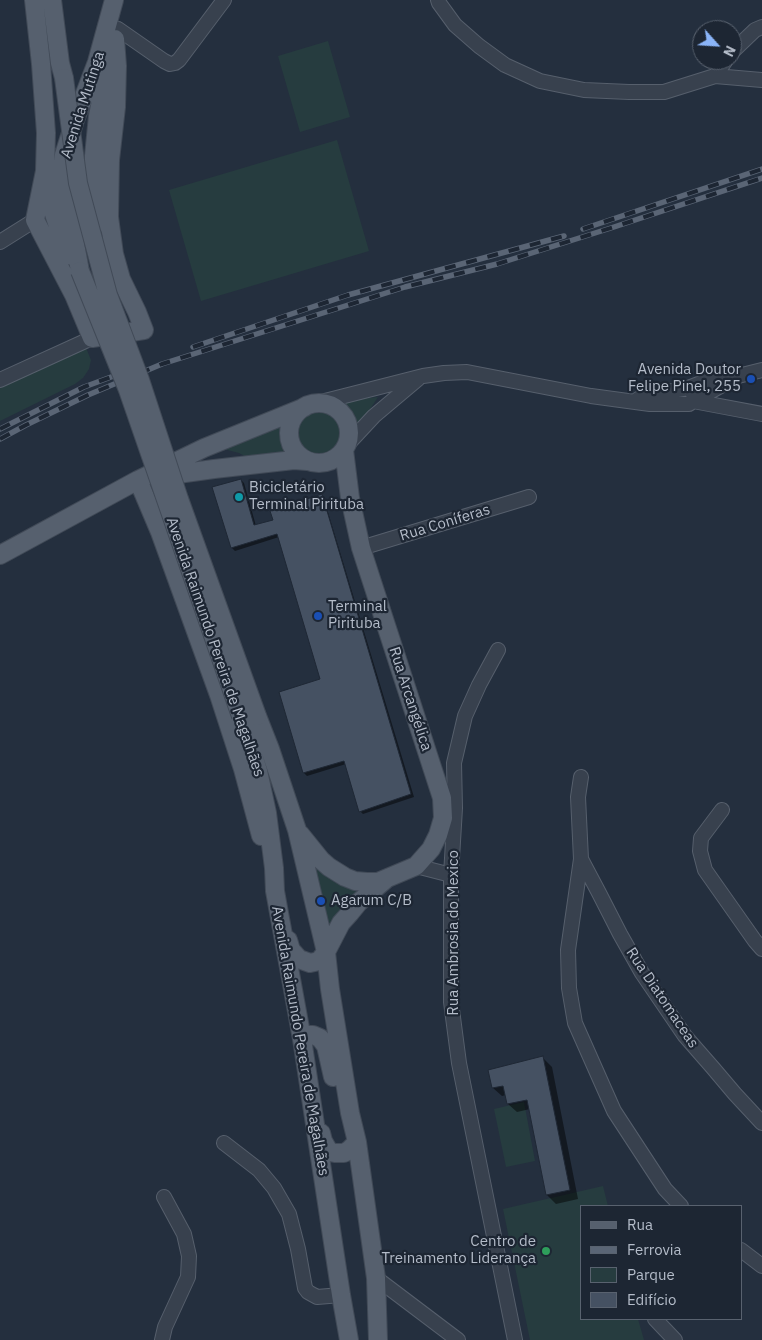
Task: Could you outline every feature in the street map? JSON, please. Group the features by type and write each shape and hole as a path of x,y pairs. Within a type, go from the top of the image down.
{"main road":[{"name":"Avenida Raimundo Pereira de Magalhães","path":"34,0 46,134 45,171 54,214 60,232 73,250 128,390 249,716 267,813 275,892 302,1039 349,1340"},
{"path":"52,0 78,183 93,241 108,295 140,380 249,716"},
{"name":"Avenida Mutinga","path":"73,250 62,172 64,155 98,62 114,0"},
{"name":"Avenida Mutinga","path":"93,241 94,156 98,116 126,0"},
{"path":"45,171 35,220 74,295 92,338 144,330 121,279 114,254 109,217 110,160 116,107 117,34"},
{"path":"35,220 60,232"},
{"path":"309,405 298,412 293,419 289,435 291,443 300,456 314,462"},
{"path":"0,555 138,480 204,448 309,405 330,405 344,416 349,427 346,448 338,457 330,461 294,460 138,480"},
{"name":"Rua Arcangélica","path":"346,448 350,498 361,548 442,798 443,818 438,835 431,849 416,866"},
{"name":"Rua Arcangélica","path":"314,462 338,481 350,498"},
{"path":"138,480 160,532 219,695 243,769 275,892"},
{"name":"Avenida Raimundo Pereira de Magalhães","path":"249,716 270,749 296,830 326,952 350,1113 357,1142 376,1278 378,1340"},
{"path":"296,830 329,867 355,881 378,882 416,866"},
{"path":"279,916 291,950 299,959 310,963 319,961 326,952 341,923 359,902 388,878"},
{"path":"302,1039 307,1035 313,1035 320,1038 326,1046 338,1100 350,1113"},
{"path":"312,1104 323,1140 330,1152 335,1154 344,1152 357,1142"}],"street":[{"path":"117,34 164,61 170,64 175,63 224,0"},
{"path":"438,0 454,26 479,46 504,64 540,81 584,90 664,92 715,76 762,80"},
{"path":"742,42 755,30 762,27"},
{"path":"715,76 719,70"},
{"path":"0,242 35,220"},
{"path":"0,380 92,338"},
{"path":"687,396 718,388 738,376 762,370"},
{"path":"309,405 423,376 467,372 582,394 632,401 645,396 687,396 762,414"},
{"path":"346,448 374,416 423,376"},
{"name":"Rua Coníferas","path":"361,548 528,497"},
{"name":"Rua Ambrosia do Mexico","path":"498,650 465,716 454,763 456,808 451,875 451,1002 458,1063 515,1340"},
{"path":"438,784 454,763"},
{"path":"581,777 578,797 581,859 568,950 569,988 574,1022 614,1110 665,1189 678,1205"},
{"path":"722,810 701,838 700,851 705,870 760,942"},
{"name":"Rua Diatomaceas","path":"581,859 642,973 685,1036 762,1123"},
{"path":"416,866 451,875"},
{"path":"224,1142 259,1170 274,1188 289,1214 305,1288 308,1292 317,1297 341,1295"},
{"path":"162,1340 165,1327 188,1277 190,1256 184,1234 164,1197"},
{"path":"742,1251 762,1266"},
{"path":"376,1278 458,1340"},
{"path":"656,1320 675,1340"}],"green space":[{"path":"328,41 350,117 300,132 278,56"},
{"path":"337,140 369,251 201,301 169,190"},
{"path":"84,343 91,360 89,369 83,378 75,384 0,421 0,386"},
{"path":"378,397 352,437 351,424 346,413 337,404 329,402"},
{"path":"320,410 329,412 337,417 342,425 344,434 342,443 337,451 329,456 320,458 311,456 303,451 298,443 296,434 298,425 303,417 311,412"},
{"path":"291,418 287,427 287,437 292,458 250,459 239,453 224,449"},
{"path":"313,860 368,886 327,940"},
{"path":"524,1102 535,1161 506,1167 494,1109"},
{"name":"Centro de Treinamento Liderança","path":"603,1186 608,1205 580,1205 580,1320 638,1320 644,1340 530,1340 503,1209"}],"building":[{"name":"Terminal Pirituba","path":"241,479 254,525 273,520 270,511 322,494 411,794 359,812 344,761 303,773 279,692 320,679 277,534 231,548 212,487"},
{"path":"543,1056 570,1190 546,1195 527,1100 507,1104 503,1086 492,1088 488,1070"}],"railway":[{"path":"583,229 762,169"},
{"path":"0,439 88,395 162,364 405,287 497,264 762,178"},
{"path":"193,347 348,295 564,236"},
{"path":"0,429 84,387 130,370"}],"place":[{"name":"Avenida Doutor Felipe Pinel, 255","path":"751,379"},
{"name":"Bicicletário Terminal Pirituba","path":"239,497"},
{"name":"Terminal Pirituba","path":"318,616"},
{"name":"Agarum C/B","path":"321,901"},
{"name":"Centro de Treinamento Liderança","path":"546,1251"}]}
